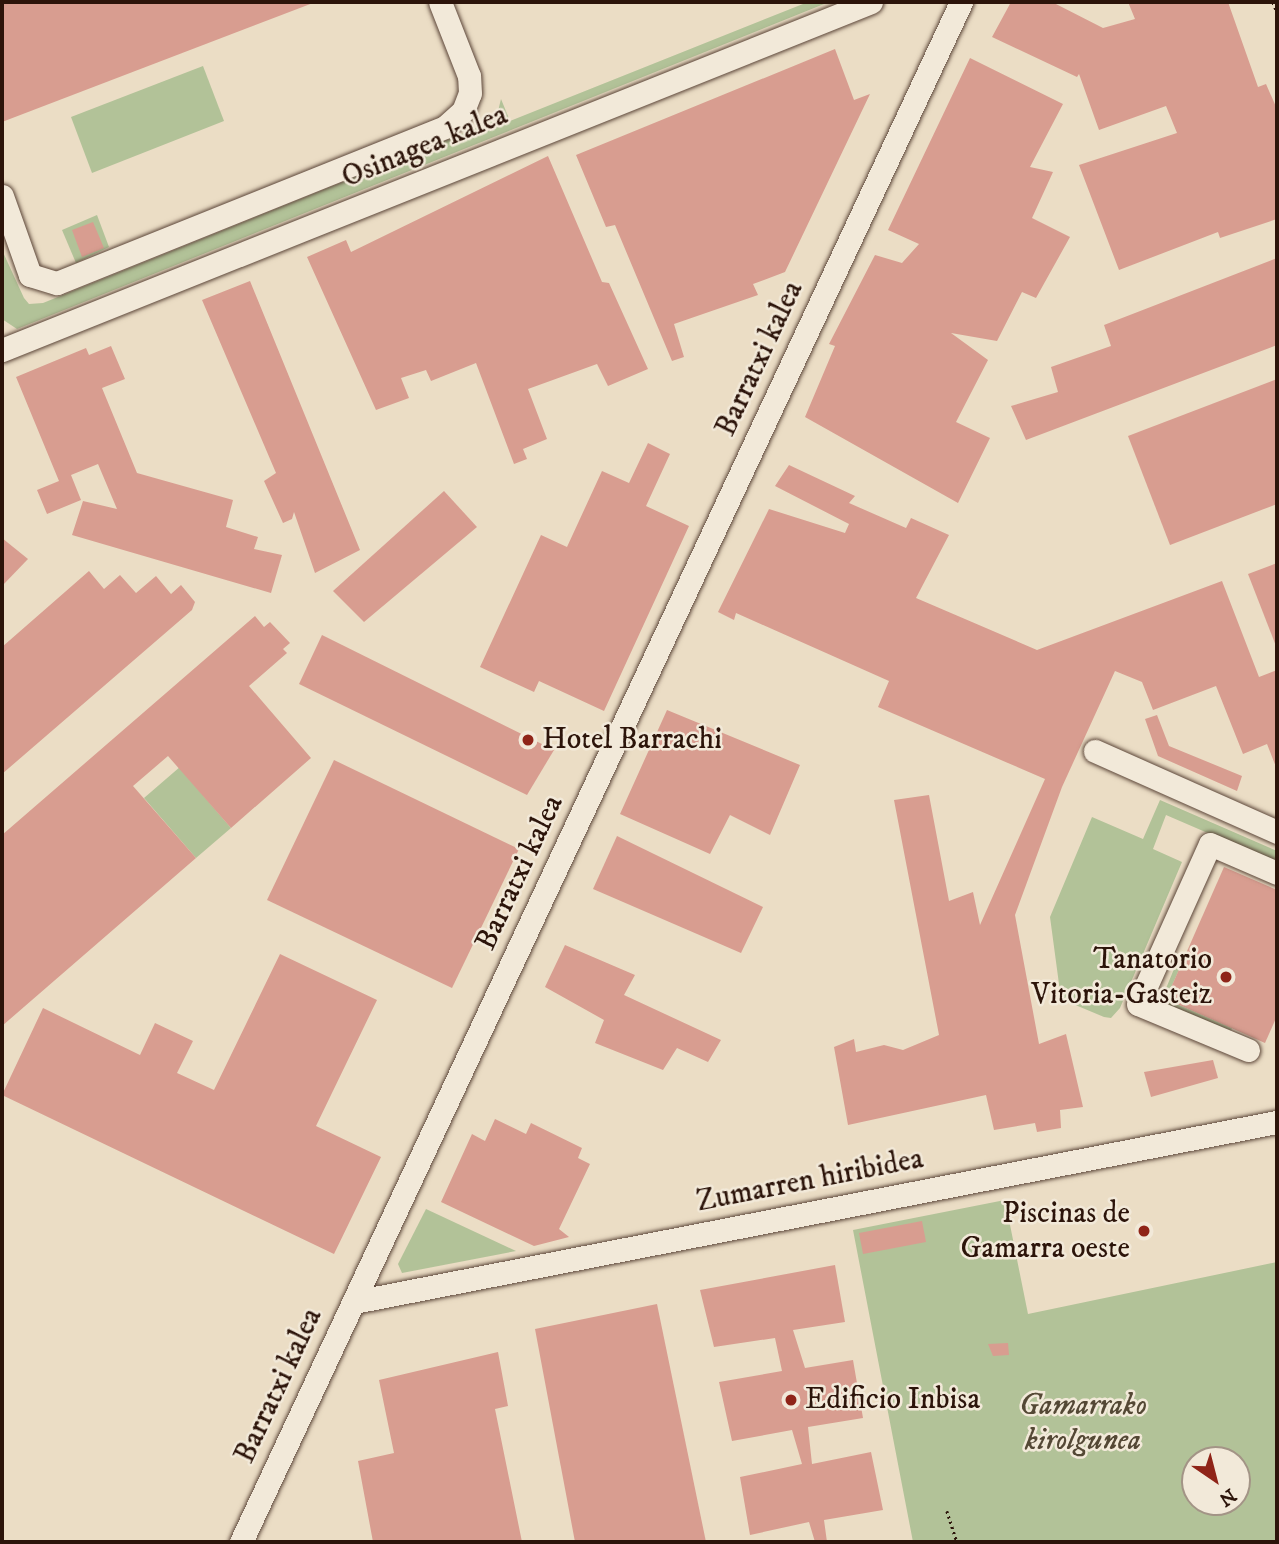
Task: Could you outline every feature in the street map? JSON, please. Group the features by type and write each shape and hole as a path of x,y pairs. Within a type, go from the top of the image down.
{"street":[{"path":"2,238 5,247 20,258 30,275 57,283 445,127 463,111 470,93 469,76 440,2"},
{"name":"Osinagea kalea","path":"5,345 871,2"},
{"name":"Barratxi kalea","path":"241,1542 961,2"},
{"path":"2,196 20,241 20,258"},
{"path":"1095,751 1277,832"},
{"path":"1248,1050 1138,1004 1210,844 1277,873"},
{"name":"Zumarren hiribidea","path":"354,1302 1277,1122"}],"path":[{"path":"1273,2 1277,12"},
{"path":"947,1511 957,1542"}],"green space":[{"path":"808,2 829,2 17,329 2,319 2,250 24,298 29,304 43,303 479,127 498,111 501,99 510,121"},
{"path":"203,66 224,121 92,173 71,117"},
{"path":"97,215 109,247 76,263 62,230"},
{"path":"232,722 184,773 231,828 196,858 144,798"},
{"path":"1160,800 1277,851 1277,863 1166,815 1153,849 1182,862 1120,1008 1111,1018 1104,1017 1061,999 1050,917 1092,817 1143,839"},
{"path":"1181,952 1186,954 1166,999 1232,1028 1230,1033 1160,1003"},
{"name":"Gamarrako kirolgunea","path":"1005,1200 1028,1314 1277,1262 1277,1542 913,1542 853,1230"},
{"path":"426,1209 516,1251 402,1273 398,1264"}],"building":[{"path":"2,2 313,2 313,3 2,122"},
{"path":"1011,2 1052,2 1103,28 1135,19 1128,2 1228,2 1258,87 1266,84 1277,109 1277,219 1220,238 1218,232 1119,270 1079,165 1177,133 1166,106 1099,130 1079,74 1077,77 992,37"},
{"path":"835,49 854,100 870,94 785,272 753,284 758,295 674,324 684,357 672,361 615,225 606,227 576,155"},
{"path":"970,58 1063,104 1030,167 1053,172 1032,218 1070,237 1036,298 1022,292 997,341 951,333 988,360 956,422 990,438 958,503 805,417 835,346 829,344 875,255 902,263 919,244 888,230"},
{"path":"548,156 602,282 609,283 648,369 608,386 597,364 528,389 547,439 523,449 527,459 514,464 476,363 431,381 426,370 401,378 409,398 376,410 307,257 346,240 351,252"},
{"path":"93,222 104,248 82,257 72,230"},
{"path":"1277,258 1277,345 1026,440 1011,406 1058,392 1051,367 1111,346 1104,325"},
{"path":"250,281 360,550 315,573 294,512 292,519 283,523 264,481 276,473 202,300"},
{"path":"111,346 125,379 102,388 137,473 233,500 226,527 258,537 254,549 282,555 271,593 72,535 83,501 117,509 98,464 71,475 81,500 47,514 37,490 59,481 16,377 86,348 89,355"},
{"path":"1277,379 1277,504 1170,545 1128,436"},
{"path":"648,443 670,454 646,506 689,526 604,711 539,681 534,692 480,667 541,535 567,547 602,471 629,483"},
{"path":"789,465 855,496 849,503 906,528 911,518 949,535 916,598 1037,650 1222,581 1259,677 1277,670 1276,767 1267,744 1243,754 1216,686 1153,710 1142,682 1115,671 1062,787 1015,915 1039,1044 1066,1034 1083,1107 1060,1110 1061,1128 1037,1132 1035,1123 994,1130 986,1095 848,1125 834,1047 854,1039 856,1052 884,1045 903,1050 939,1035 894,800 929,795 949,901 973,892 980,925 1045,779 878,707 889,681 736,613 734,620 718,612 769,509 845,533 849,524 775,486"},
{"path":"444,491 477,527 364,622 333,591"},
{"path":"2,538 28,559 2,586"},
{"path":"1277,563 1277,646 1276,646 1248,574"},
{"path":"89,571 104,589 120,575 136,593 156,576 171,594 181,585 195,602 192,610 2,774 2,647"},
{"path":"255,616 264,627 270,622 290,643 283,649 287,653 249,686 311,758 231,828 168,756 133,786 196,858 2,1026 2,835"},
{"path":"322,635 554,750 527,795 299,684"},
{"path":"667,710 800,765 770,835 730,815 710,854 620,814"},
{"path":"1157,715 1169,746 1242,776 1237,791 1158,756 1145,719"},
{"path":"334,760 519,849 452,988 267,900"},
{"path":"617,836 763,907 741,953 593,889"},
{"name":"Tanatorio Vitoria-Gasteiz","path":"1224,867 1277,890 1277,1016 1265,1043 1166,999"},
{"path":"565,945 635,975 624,995 721,1040 708,1062 677,1048 663,1070 595,1043 604,1020 545,987"},
{"path":"280,954 377,1000 316,1126 381,1157 334,1254 2,1095 43,1008 140,1055 155,1023 193,1041 177,1073 214,1090"},
{"path":"1213,1060 1218,1078 1151,1097 1144,1072"},
{"path":"495,1119 526,1134 531,1123 582,1148 578,1158 590,1164 559,1229 569,1237 534,1246 441,1202 472,1134 485,1141"},
{"path":"922,1221 926,1242 863,1254 859,1233"},
{"name":"Edificio Inbisa","path":"835,1265 845,1322 793,1330 805,1368 853,1360 863,1418 808,1427 812,1464 871,1452 883,1510 824,1520 827,1542 815,1542 809,1522 750,1535 740,1477 802,1464 792,1430 732,1441 719,1382 782,1371 775,1338 714,1347 700,1290"},
{"path":"657,1304 706,1542 575,1542 535,1329"},
{"path":"1008,1343 1009,1355 993,1356 988,1344"},
{"path":"498,1352 508,1406 495,1409 522,1542 373,1542 358,1461 394,1453 379,1380"}],"place":[{"name":"Hotel Barrachi","path":"528,740"},
{"name":"Tanatorio Vitoria-Gasteiz","path":"1226,977"},
{"name":"Piscinas de Gamarra oeste","path":"1144,1231"},
{"name":"Edificio Inbisa","path":"791,1400"}]}
